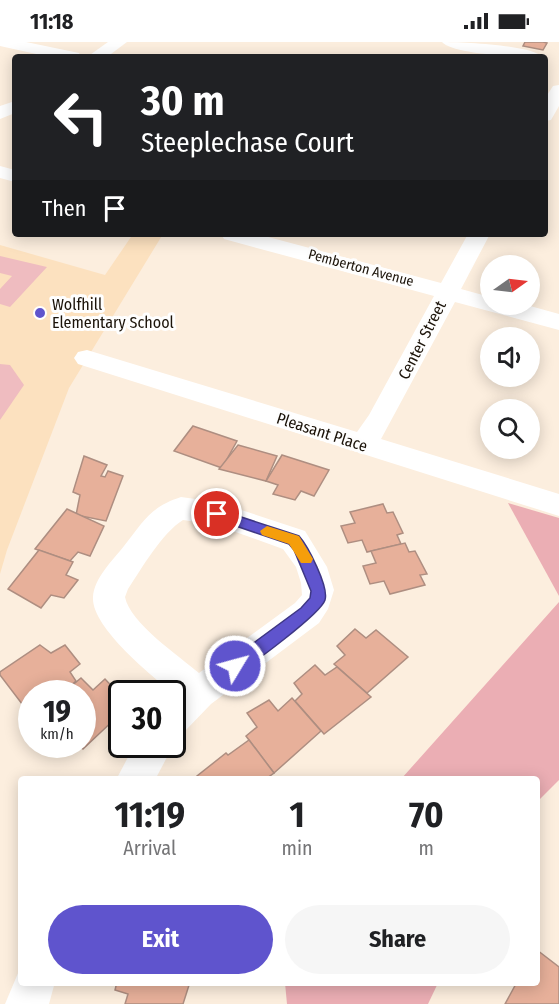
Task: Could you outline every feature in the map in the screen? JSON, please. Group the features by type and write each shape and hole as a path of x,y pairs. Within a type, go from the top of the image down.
{"street":[{"path":"3,42 59,54"},
{"path":"100,54 119,42"},
{"path":"450,42 517,54"},
{"path":"548,109 559,90"},
{"name":"Pemberton Avenue","path":"243,237 480,301"},
{"name":"Center Street","path":"362,445 385,411 477,237"},
{"name":"Pemberton Avenue","path":"533,315 559,322"},
{"name":"Pleasant Place","path":"87,358 558,505"},
{"path":"186,706 199,693 307,613 317,600 319,591 300,547 294,540 217,514 181,508 171,511 157,523 117,581 109,596 109,608 117,619 164,665 199,693"},
{"path":"136,776 147,758"},
{"path":"27,1004 33,986"}],"shaded area":[{"path":"131,237 161,237 69,388 0,574 0,245 105,275"},
{"path":"0,256 47,267 10,307 0,304 0,289 12,276 0,273"},
{"path":"0,364 10,365 24,385 0,420"},
{"path":"508,503 559,518 559,596"},
{"path":"559,602 559,780 540,799 540,776 404,776"},
{"path":"285,986 437,986 428,1004 287,1004"}],"building":[{"path":"525,42 547,43 543,50 523,46"},
{"path":"193,426 237,441 222,468 174,451"},
{"path":"238,445 277,456 266,481 219,469"},
{"path":"282,455 329,470 314,496 301,491 295,500 273,494 278,485 266,481"},
{"path":"84,456 107,465 101,476 105,477 108,471 123,476 106,521 76,515 80,495 73,492"},
{"path":"383,504 387,513 393,512 403,533 397,535 401,544 367,552 362,540 348,543 341,526 355,523 350,512"},
{"path":"67,509 104,526 90,556 78,552 70,561 35,549"},
{"path":"405,543 409,552 415,551 427,574 420,575 425,585 390,594 384,581 370,584 363,566 376,563 371,551"},
{"path":"39,550 73,562 66,575 78,580 64,598 51,595 41,608 8,589"},
{"path":"355,629 366,638 376,630 408,657 367,693 334,664 345,655 337,646"},
{"path":"40,645 51,653 65,645 80,664 70,672 75,680 18,680 18,699 0,672"},
{"path":"315,665 325,675 337,667 371,697 324,734 295,701 302,694 294,683"},
{"path":"105,679 108,682 108,725 96,737 96,687"},
{"path":"292,698 321,731 274,773 246,736 257,727 247,713 269,700 278,711"},
{"path":"249,740 274,773 270,776 197,776 226,753 228,755"},
{"path":"540,952 559,967 559,1004 505,1004 515,986 540,986"},
{"path":"116,986 189,986 183,1004 125,1004 128,994 115,990"}],"slow traffic":[{"path":"267,531 294,540 306,559"}],"place":[{"name":"Wolfhill Elementary School","path":"40,313"}],"route":[{"path":"217,514 294,540 300,547 319,591 317,600 307,613 235,666"}]}
